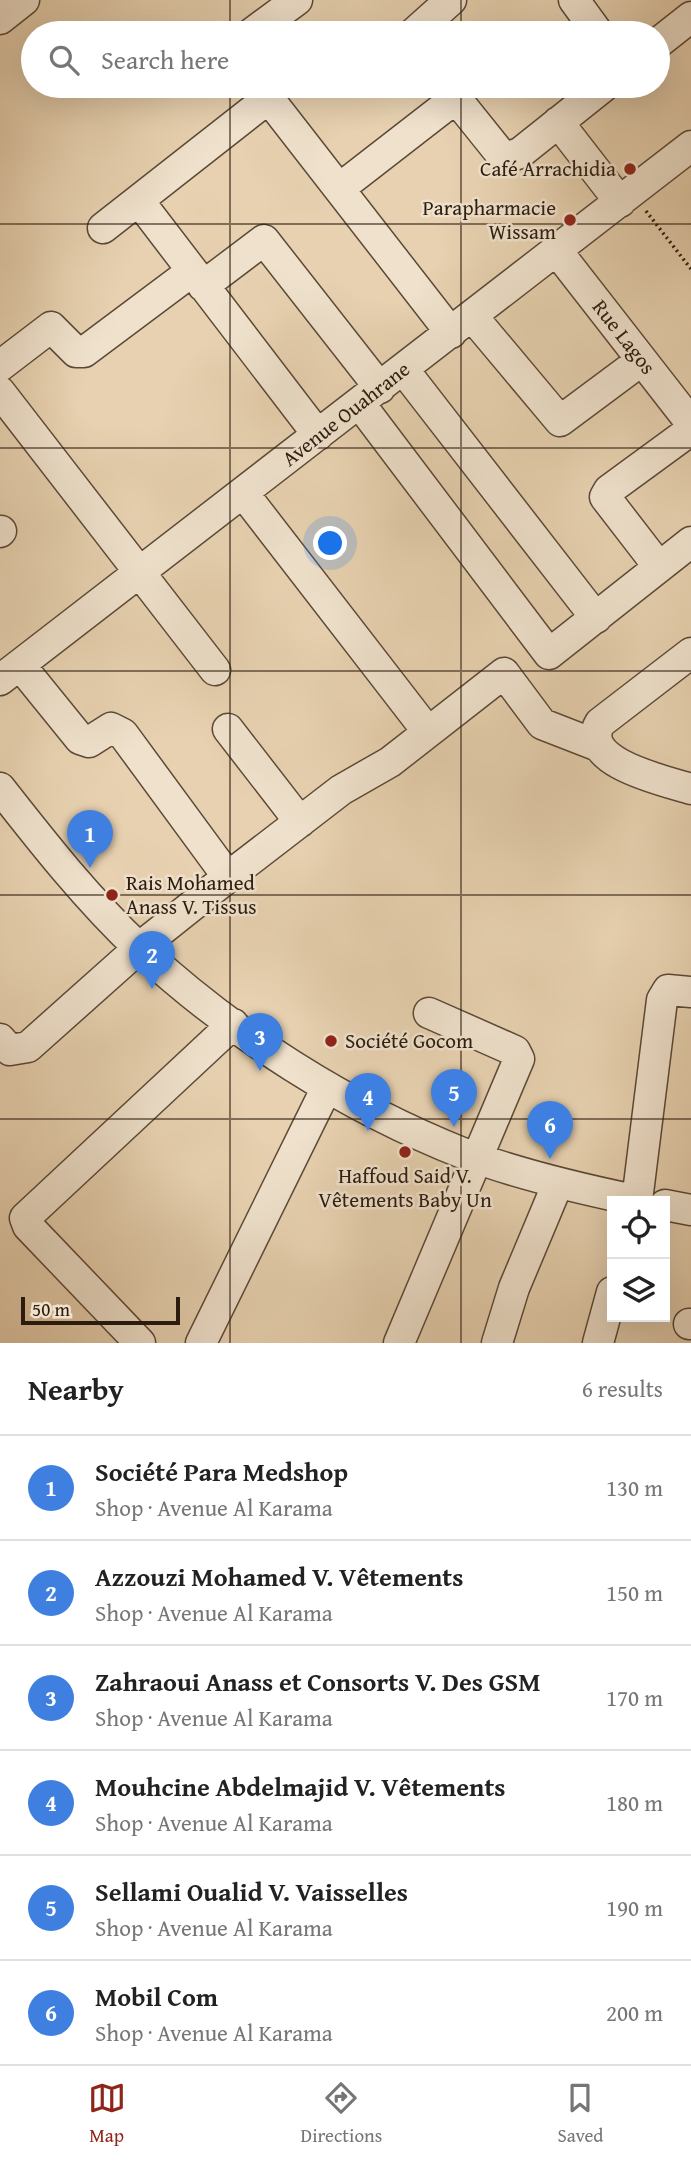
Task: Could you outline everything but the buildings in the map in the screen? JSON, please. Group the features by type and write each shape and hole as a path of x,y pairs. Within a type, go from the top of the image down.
{"street":[{"path":"0,19 24,0"},
{"path":"268,21 297,0"},
{"path":"427,21 450,0"},
{"path":"574,0 589,21"},
{"path":"670,36 688,25"},
{"path":"103,228 139,201 258,98"},
{"path":"270,98 340,188 462,324 560,421 642,360"},
{"path":"340,188 444,98"},
{"path":"456,98 499,152 508,157 520,153 589,98"},
{"path":"558,122 626,197"},
{"name":"Avenue Ouahrane","path":"10,672 244,494 691,146"},
{"path":"139,201 318,435"},
{"path":"0,366 51,327 76,352 84,352 260,241 269,243 370,396 549,654"},
{"name":"Rue Lagos","path":"557,251 691,422"},
{"path":"403,369 596,618"},
{"path":"0,392 215,670"},
{"path":"659,567 605,497 609,490 691,430"},
{"path":"244,494 428,732"},
{"path":"511,684 691,542"},
{"path":"596,745 594,732 600,723 691,653"},
{"path":"10,672 80,739 89,742 111,728 123,734 228,877"},
{"path":"0,1039 10,1050 28,1047 139,948 228,877 341,790 390,762 504,673 542,724 596,745 606,757 691,789"},
{"path":"228,729 300,822"},
{"path":"2,795 139,948 233,1024 327,1087 408,1130 477,1158 558,1183 616,1196"},
{"path":"639,1196 662,1000 668,990 691,992"},
{"path":"399,1343 518,1055 429,1013"},
{"path":"140,1343 28,1226 25,1218 233,1024"},
{"path":"201,1343 327,1087"},
{"path":"497,1343 514,1288 558,1183"},
{"path":"670,1206 691,1210"},
{"path":"598,1343 607,1310"}],"path":[{"path":"626,197 691,269"}],"place":[{"name":"Café Arrachidia","path":"630,169"},
{"name":"Parapharmacie Wissam","path":"570,220"},
{"name":"Société Para Medshop","path":"90,868"},
{"name":"Rais Mohamed Anass V. Tissus","path":"112,895"},
{"name":"Azzouzi Mohamed V. Vêtements","path":"152,989"},
{"name":"Société Gocom","path":"331,1041"},
{"name":"Zahraoui Anass et Consorts V. Des GSM","path":"260,1071"},
{"name":"Sellami Oualid V. Vaisselles","path":"454,1127"},
{"name":"Mouhcine Abdelmajid V. Vêtements","path":"368,1131"},
{"name":"Haffoud Said V. Vêtements Baby Un","path":"405,1152"},
{"name":"Mobil Com","path":"550,1159"}]}
